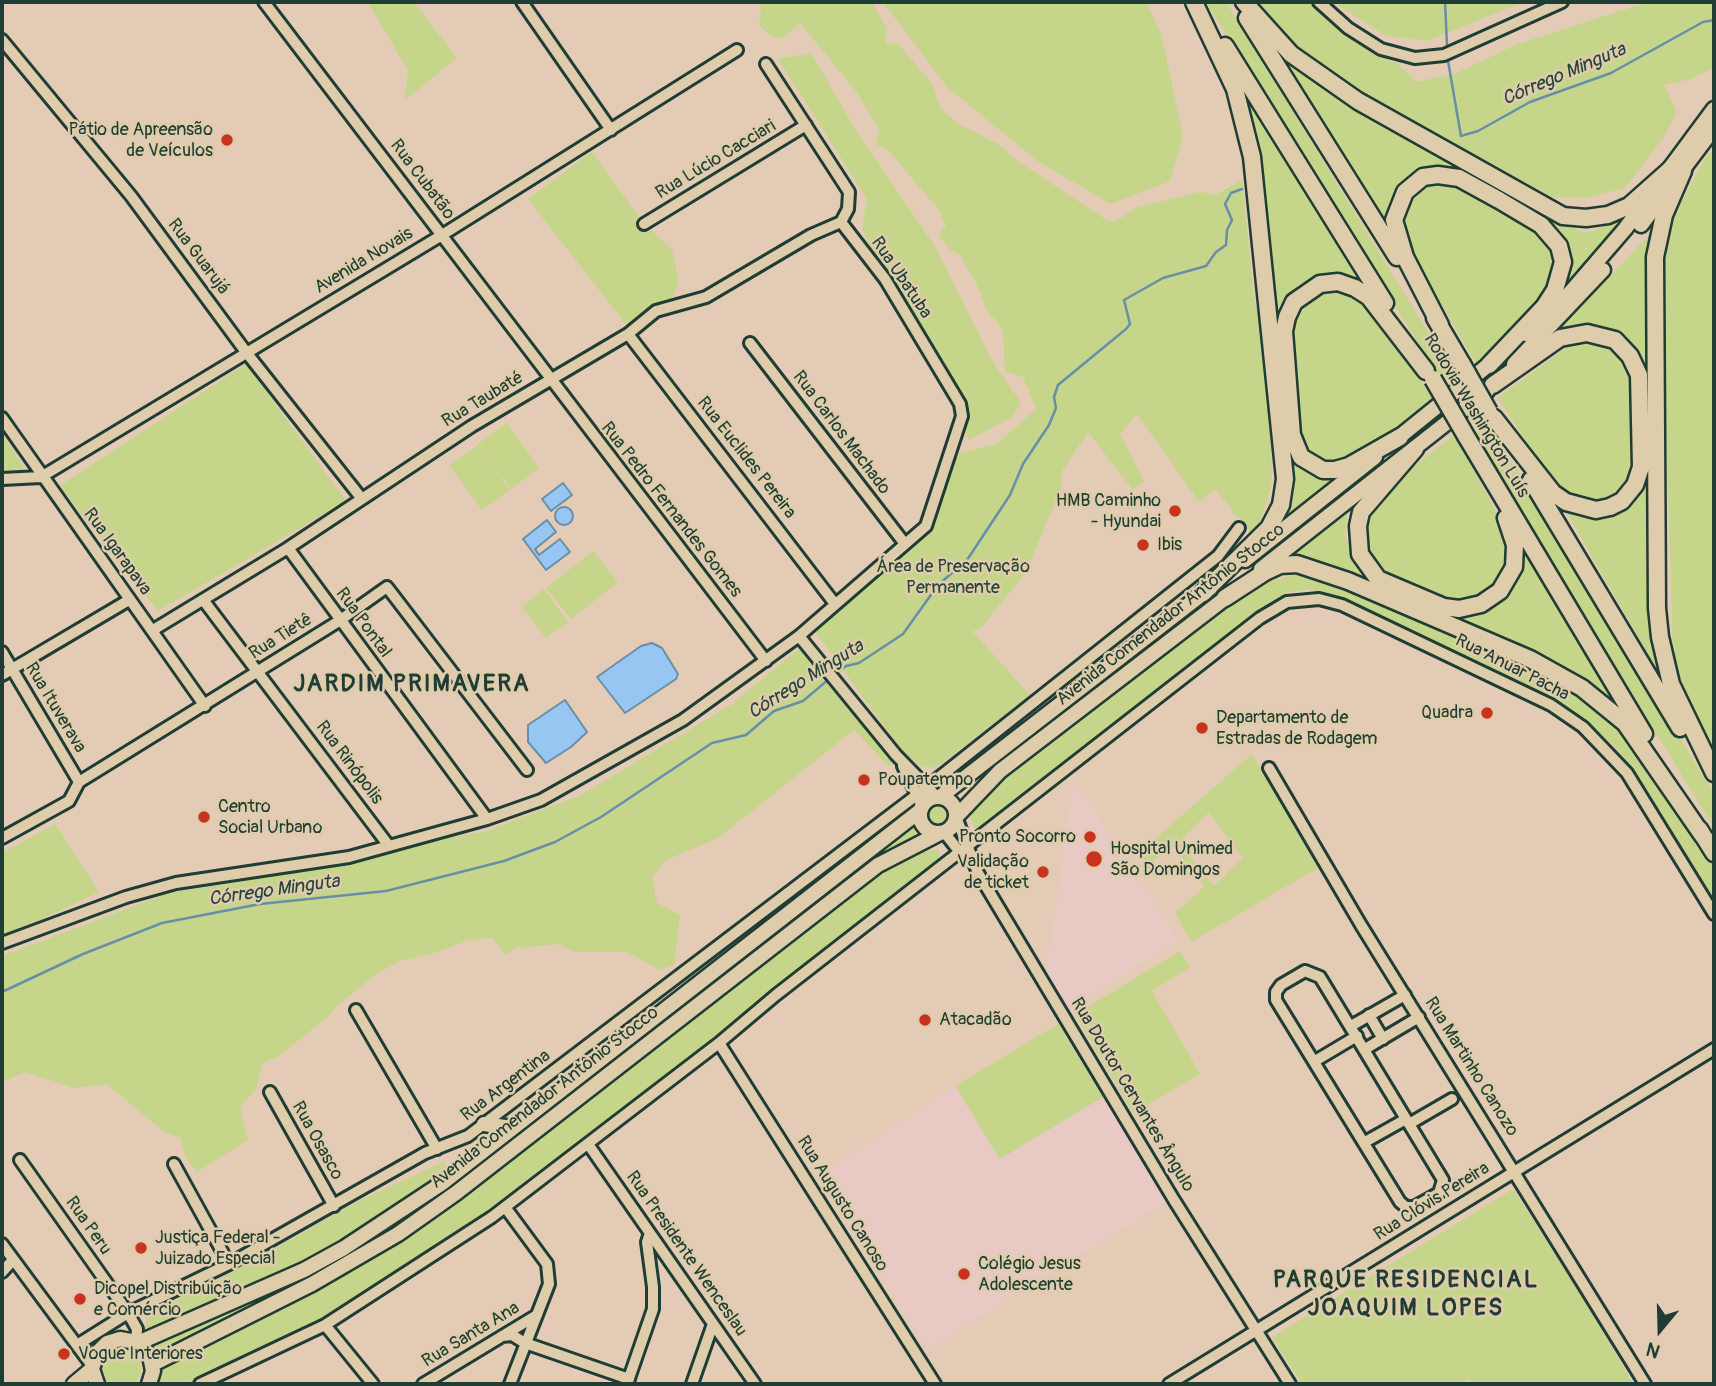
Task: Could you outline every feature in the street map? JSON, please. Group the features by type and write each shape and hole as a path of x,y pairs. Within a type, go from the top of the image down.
{"highway":[{"name":"Rodovia Washington Luís","path":"1196,2 1430,375 1714,853"},
{"path":"1196,2 1235,89 1252,157 1285,479 1282,505 1269,528 1203,593"},
{"name":"Rodovia Washington Luís","path":"1237,2 1440,326 1714,784"},
{"path":"1244,2 1291,54 1358,101 1563,216 1586,218 1608,215 1629,206 1678,169"},
{"path":"1678,169 1655,257 1657,608 1662,649 1671,684 1714,774"},
{"path":"1440,326 1405,257 1394,220 1398,203 1405,192 1423,177 1438,175 1459,178 1499,200 1541,225 1559,246 1563,262 1555,290 1544,307 1489,365"},
{"path":"1400,437 1349,466 1335,470 1323,470 1301,457 1292,435 1284,331 1294,302 1320,284 1338,282 1355,288 1369,297 1430,375"},
{"path":"1491,415 1553,493 1566,502 1596,510 1610,507 1622,501 1635,485 1641,467 1639,375 1630,356 1615,340 1587,333 1560,338 1493,385"},
{"path":"1415,449 1369,499 1362,512 1358,540 1360,554 1378,579 1444,607 1470,608 1492,598 1500,591 1514,567 1513,535 1481,461"},
{"path":"1224,598 1280,565 1297,564 1348,581 1531,659 1589,692 1625,723 1703,836"}],"main road":[{"path":"1678,169 1714,110"},
{"path":"1678,169 1714,128"},
{"name":"Avenida Comendador Antônio Stocco","path":"935,793 1203,593 1489,365 1562,302 1678,169"},
{"name":"Avenida Comendador Antônio Stocco","path":"956,817 1000,771 1415,449 1493,385 1576,302 1678,169"},
{"path":"935,793 951,802 956,817 952,827 942,832 926,828 921,820 920,803 935,793"},
{"name":"Avenida Comendador Antônio Stocco","path":"74,1384 93,1368 101,1348 113,1340 134,1341 304,1270 344,1248 459,1171 920,803"},
{"name":"Avenida Comendador Antônio Stocco","path":"153,1364 312,1284 398,1234 456,1194 869,873 891,857 942,832"},
{"path":"484,1124 512,1128"},
{"path":"134,1341 146,1349 153,1364 149,1384"},
{"path":"93,1368 97,1384"}],"street":[{"name":"Rua Cubatão","path":"264,2 442,235 549,381"},
{"path":"522,2 611,130"},
{"path":"1319,2 1348,28 1381,49 1415,58 1444,55 1562,2"},
{"name":"Rua Guarujá","path":"2,40 131,196 246,352 362,499"},
{"name":"Avenida Novais","path":"2,479 41,477 442,235 737,50"},
{"path":"766,64 849,192 848,209 841,222"},
{"name":"Rua Lúcio Cacciari","path":"644,224 806,125"},
{"name":"Rua Taubaté","path":"153,630 204,601 549,381 628,334 656,311 706,297 811,235 841,222"},
{"name":"Rua Ubatuba","path":"841,222 885,279 960,404 962,416 926,526 905,544"},
{"name":"Rua Euclides Pereira","path":"628,334 835,604"},
{"name":"Rua Carlos Machado","path":"750,343 905,544"},
{"name":"Rua Pedro Fernandes Gomes","path":"549,381 766,662"},
{"name":"Rua Igarapava","path":"2,418 41,477 205,706"},
{"path":"799,636 896,755 935,793 1218,556 1239,528"},
{"path":"2,943 126,897 176,883 349,857 487,819 541,800 683,720 766,662 905,544"},
{"name":"Rua Pontal","path":"288,548 487,819"},
{"name":"Rua Tietê","path":"2,838 69,801 79,782 205,706 339,621 387,587 527,770"},
{"name":"Rua Anuar Pacha","path":"963,848 1259,618 1287,602 1319,599 1342,605 1550,705 1583,727 1627,773 1714,914"},
{"path":"7,672 129,600"},
{"name":"Rua Rinópolis","path":"204,601 389,846"},
{"name":"Rua Ituverava","path":"2,652 7,672 79,782"},
{"path":"896,755 920,803"},
{"name":"Rua Martinho Canozo","path":"1269,768 1405,995 1645,1384"},
{"name":"Rua Argentina","path":"77,1345 128,1313 229,1264 437,1149 468,1136 920,803"},
{"name":"Rua Doutor Cervantes Ângulo","path":"956,817 963,848 1290,1384"},
{"path":"200,1384 325,1325 421,1265 505,1207 719,1043 963,848 942,832"},
{"path":"1305,971 1314,972 1365,1049 1443,1180 1439,1193 1414,1208 1406,1207 1400,1202 1276,1000 1276,992 1281,985 1305,971"},
{"path":"1315,1061 1369,1016 1405,995"},
{"path":"356,1010 437,1149"},
{"path":"1369,1016 1382,1039"},
{"path":"1365,1049 1419,1017"},
{"name":"Rua Augusto Canoso","path":"719,1043 934,1384"},
{"name":"Rua Clóvis Pereira","path":"1169,1384 1258,1332 1515,1170 1714,1049"},
{"name":"Rua Osasco","path":"270,1092 334,1206"},
{"path":"1365,1142 1452,1099"},
{"name":"Rua Presidente Wenceslau","path":"588,1144 755,1384"},
{"name":"Rua Peru","path":"20,1160 128,1313 137,1329 134,1341"},
{"path":"174,1164 229,1264"},
{"path":"505,1207 547,1264 549,1284 510,1384"},
{"path":"502,1336 512,1335 525,1343 628,1382 653,1309 648,1242 650,1233"},
{"path":"2,1244 93,1368"},
{"path":"2,1272 13,1260"},
{"name":"Rua Santa Ana","path":"423,1384 537,1315"},
{"path":"692,1384 713,1324"},
{"path":"325,1325 373,1384"},
{"path":"105,1328 121,1332 134,1341"}],"shaded area":[{"name":"Hospital Unimed São Domingos","path":"1074,779 1178,940 1069,1010 1046,973"},
{"name":"Colégio Jesus Adolescente","path":"955,1086 1000,1159 1103,1097 1169,1200 927,1349 819,1176"}],"green space":[{"path":"368,2 414,2 457,58 405,100 408,71"},
{"name":"Área de Preservação Permanente","path":"758,2 871,2 887,28 885,43 898,44 932,83 940,108 957,123 998,144 1019,162 1105,219 1115,222 1137,207 1201,192 1216,195 1242,180 1255,307 1260,308 1272,466 1271,487 1261,519 1250,535 1247,524 1235,515 1216,489 1199,502 1137,414 1120,434 1144,482 1133,490 1088,432 1062,471 1062,486 1025,574 979,630 972,631 1030,695 941,764 931,768 919,765 901,749 813,629 931,524 956,454 997,444 1036,409 1023,377 1005,371 1003,330 986,309 976,282 960,255 950,250 939,235 946,225 938,209 890,152 876,144 879,129 855,90 800,23 781,39 772,37 759,25 761,8"},
{"path":"883,2 1146,2 1161,33 1183,136 1170,181 1111,204 1039,162 947,87"},
{"path":"1206,2 1226,2 1453,373 1443,383"},
{"path":"1253,2 1314,2 1360,42 1399,65 1417,82 1457,73 1515,45 1648,2 1714,2 1714,68 1691,79 1664,85 1677,112 1664,137 1625,188 1586,198 1552,197 1349,85 1275,31"},
{"path":"1334,2 1523,2 1427,41 1386,36"},
{"path":"1280,52 1329,89 1554,221 1587,233 1624,219 1563,292 1568,263 1562,242 1441,170 1390,211 1388,227"},
{"path":"811,53 857,132 936,248 993,362 1021,403 1012,417 969,440 862,229 867,199 778,59"},
{"path":"1248,101 1359,280 1342,275 1300,283 1287,299 1279,320 1288,440 1342,476 1276,530 1289,484 1261,160"},
{"path":"592,152 644,224 672,249 679,283 670,302 628,327 528,199"},
{"path":"1708,153 1714,155 1714,748 1689,705 1673,656 1661,262 1674,216"},
{"path":"1456,181 1540,229 1552,245 1558,265 1551,283 1477,366 1401,234 1403,204 1423,183"},
{"path":"1651,233 1654,615 1665,684 1566,511 1610,517 1628,508 1642,492 1648,469 1645,375 1640,357 1626,341 1610,331 1594,326 1559,330"},
{"path":"1332,289 1353,295 1375,312 1435,402 1390,436 1345,463 1330,466 1310,457 1299,443 1291,322 1300,304 1314,293"},
{"path":"1594,341 1621,356 1636,379 1637,476 1624,497 1603,507 1568,499 1551,481 1498,398 1568,346"},
{"path":"246,364 346,501 158,611 59,486"},
{"path":"1488,422 1714,794 1714,828 1474,433"},
{"path":"507,423 539,468 511,489 478,444"},
{"path":"2,434 25,470 2,472"},
{"path":"1455,434 1508,535 1512,559 1504,579 1467,605 1442,602 1373,569 1363,545 1362,524 1389,486"},
{"path":"478,445 510,490 482,510 449,465"},
{"path":"1360,497 1347,515 1345,537 1365,577 1453,614 1516,575 1524,553 1618,708 1553,663 1311,559 1281,558"},
{"path":"593,551 618,582 571,619 546,588"},
{"path":"1293,575 1319,577 1563,682 1608,713 1684,811 1714,863 1714,899 1634,771 1615,747 1587,721 1518,680 1377,616 1310,589 1289,592 1271,604 983,828 976,830 970,816 975,806 1003,777 1224,604 1236,604 1268,582"},
{"path":"544,589 568,622 546,638 522,607"},
{"path":"801,647 892,763 888,766 854,730 718,838 666,860 652,877 657,903 680,915 674,965 660,970 627,952 574,952 559,944 516,948 506,955 493,938 469,940 428,955 399,961 377,974 276,1058 262,1063 256,1089 240,1107 248,1140 197,1172 186,1158 180,1138 163,1131 107,1084 74,1088 25,1072 2,1082 2,956 169,893 291,873 374,850 484,832 581,795 729,706"},
{"path":"1252,754 1321,866 1191,942 1175,913 1205,886 1172,845 1154,860 1152,874 1140,852","holes":["1209,812 1243,858 1214,886 1179,842"]},
{"path":"935,804 943,807 946,815 943,823 935,826 927,823 924,815 927,807"},
{"path":"916,819 926,836 881,854 845,879 473,1172 404,1222 312,1276 157,1356 150,1340 356,1247"},
{"path":"55,824 99,892 2,938 2,853"},
{"path":"925,850 939,850 939,861 491,1213 330,1314 184,1384 157,1384 164,1366 428,1220 883,870"},
{"path":"1180,951 1190,967 1152,991 1200,1074 1133,1113 1075,1015"},
{"path":"1058,1024 1103,1097 1000,1159 955,1086"},
{"path":"445,1161 444,1173 339,1242 210,1306 145,1330 147,1312 200,1290 357,1202"},
{"path":"1513,1189 1589,1307 1633,1384 1472,1384 1469,1379 1459,1384 1302,1384 1272,1337"},
{"path":"122,1349 136,1354 141,1368 136,1382 122,1387 108,1382 103,1368 108,1354"}],"water":[{"path":"563,483 572,495 551,511 542,499"},
{"path":"560,507 568,507 573,516 571,523 560,525 555,520 555,512"},
{"path":"547,520 556,532 535,549 539,555 560,539 570,552 546,570 523,539"},
{"path":"652,643 662,648 678,674 676,679 625,713 597,677 641,646"},
{"path":"565,700 587,732 571,747 546,763 528,742 528,725"}],"waterway":[{"path":"1445,2 1447,45"},
{"name":"Córrego Minguta","path":"1448,61 1461,136 1478,131 1530,102 1611,73 1703,22 1714,20"},
{"name":"Córrego Minguta","path":"834,675 846,666 859,663 903,634 938,585 967,560 1010,495 1023,464 1049,425 1056,408 1054,397 1058,385 1130,324 1124,300 1163,278 1206,266 1216,252 1226,245 1227,230 1232,220 1225,204 1231,193 1242,189"},
{"name":"Córrego Minguta","path":"2,992 83,954 162,923 260,904 386,891 504,861 555,842 601,817 712,743 746,735 774,711 803,701 829,679"}],"place":[{"name":"Pátio de Apreensão de Veículos","path":"227,140"},
{"name":"HMB Caminho - Hyundai","path":"1175,511"},
{"name":"Ibis","path":"1143,545"},
{"name":"Quadra","path":"1487,713"},
{"name":"Departamento de Estradas de Rodagem","path":"1202,728"},
{"name":"Poupatempo","path":"864,780"},
{"name":"Centro Social Urbano","path":"204,817"},
{"name":"Pronto Socorro","path":"1090,837"},
{"name":"Hospital Unimed São Domingos","path":"1094,859"},
{"name":"Validação de ticket","path":"1043,872"},
{"name":"Atacadão","path":"925,1020"},
{"name":"Justiça Federal - Juizado Especial","path":"141,1248"},
{"name":"Colégio Jesus Adolescente","path":"964,1274"},
{"name":"Dicopel Distribuição e Comércio","path":"80,1299"},
{"name":"Vogue Interiores","path":"64,1354"}],"district":[{"name":"JARDIM PRIMAVERA","path":"412,685"},
{"name":"PARQUE RESIDENCIAL JOAQUIM LOPES","path":"1406,1295"}]}
